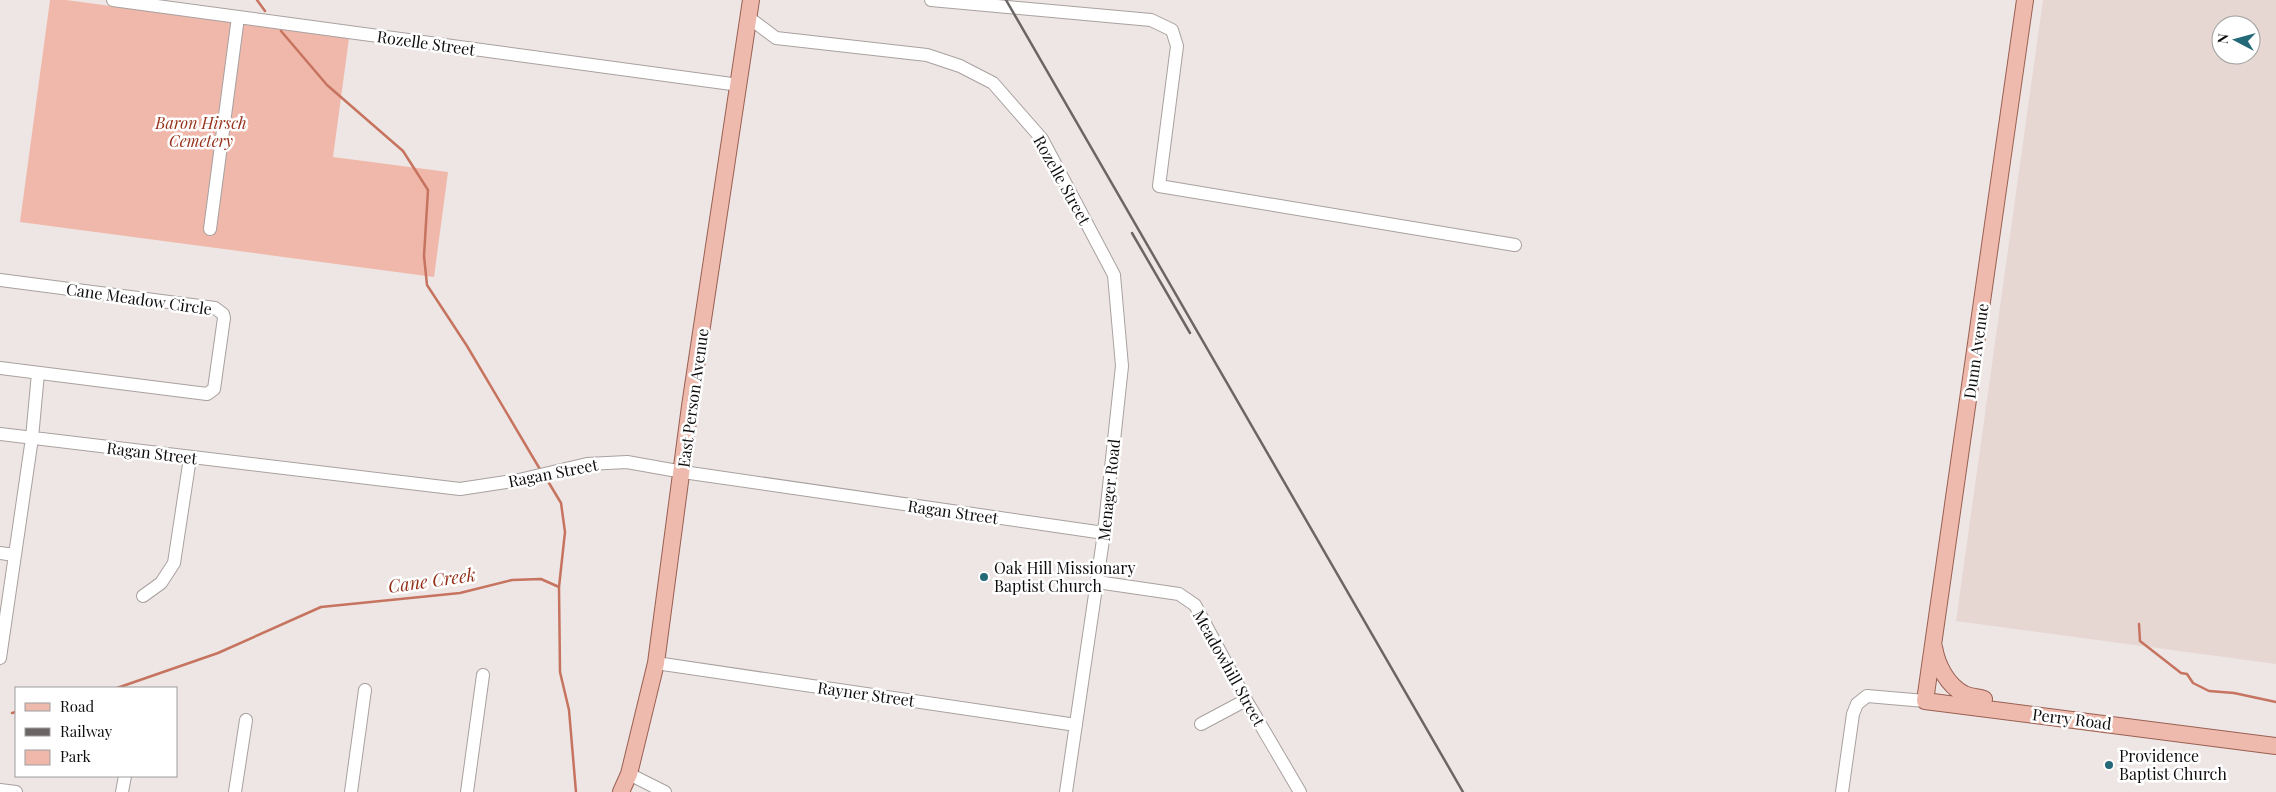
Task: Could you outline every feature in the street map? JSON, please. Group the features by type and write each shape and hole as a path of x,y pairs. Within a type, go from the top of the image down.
{"main road":[{"name":"East Person Avenue","path":"621,792 629,774 656,663 683,472 690,406 751,0"},
{"name":"Dunn Avenue","path":"1925,701 2026,0"},
{"path":"1934,642 1936,657 1951,684 1965,695 2024,713"},
{"name":"Perry Road","path":"1925,701 2276,746"}],"street":[{"name":"Rozelle Street","path":"112,0 739,85"},
{"path":"931,0 1152,20 1172,30 1177,46 1159,186 1515,245"},
{"path":"210,228 238,17"},
{"name":"Rozelle Street","path":"748,17 776,38 927,56 960,66 993,83 1042,139 1114,275 1122,366"},
{"name":"Cane Meadow Circle","path":"0,280 215,308 223,314 214,389 207,394 0,368"},
{"name":"Menager Road","path":"1066,792 1104,533 1122,366"},
{"path":"0,658 32,438 38,373"},
{"name":"Ragan Street","path":"0,434 460,489 515,480 587,464 627,462 683,472 1104,533"},
{"path":"143,596 161,583 174,564 190,458"},
{"path":"0,553 14,554"},
{"name":"Meadowhill Street","path":"1097,582 1178,594 1195,605 1246,700 1300,792"},
{"name":"Rayner Street","path":"656,663 1076,725"},
{"path":"467,792 483,676"},
{"path":"351,792 365,690"},
{"name":"Perry Road","path":"1842,792 1853,714 1857,704 1867,696 1925,701"},
{"path":"1202,724 1246,700"},
{"path":"235,792 246,720"},
{"path":"629,774 665,792"},
{"path":"122,792 125,777"},
{"path":"0,790 16,792"}],"shaded area":[{"path":"2043,0 2276,0 2276,664 1956,621"}],"green space":[{"name":"Baron Hirsch Cemetery","path":"50,0 66,0 349,38 333,157 448,172 434,277 20,222"}],"waterway":[{"path":"257,0 265,11"},
{"path":"281,31 327,85 403,151 428,190 424,256 427,285 467,346 541,471"},
{"path":"546,478 561,503 565,532 559,587"},
{"name":"Cane Creek","path":"120,687 218,653 321,607 460,593 512,580 541,579 559,587 560,672 569,710 576,792"},
{"path":"2139,624 2140,641 2181,673 2187,674 2193,683 2209,691 2234,693 2276,702"}],"railway":[{"path":"1006,0 1463,792"},
{"path":"1132,233 1190,333"}],"place":[{"name":"Oak Hill Missionary Baptist Church","path":"984,577"},
{"name":"Providence Baptist Church","path":"2109,765"}]}
